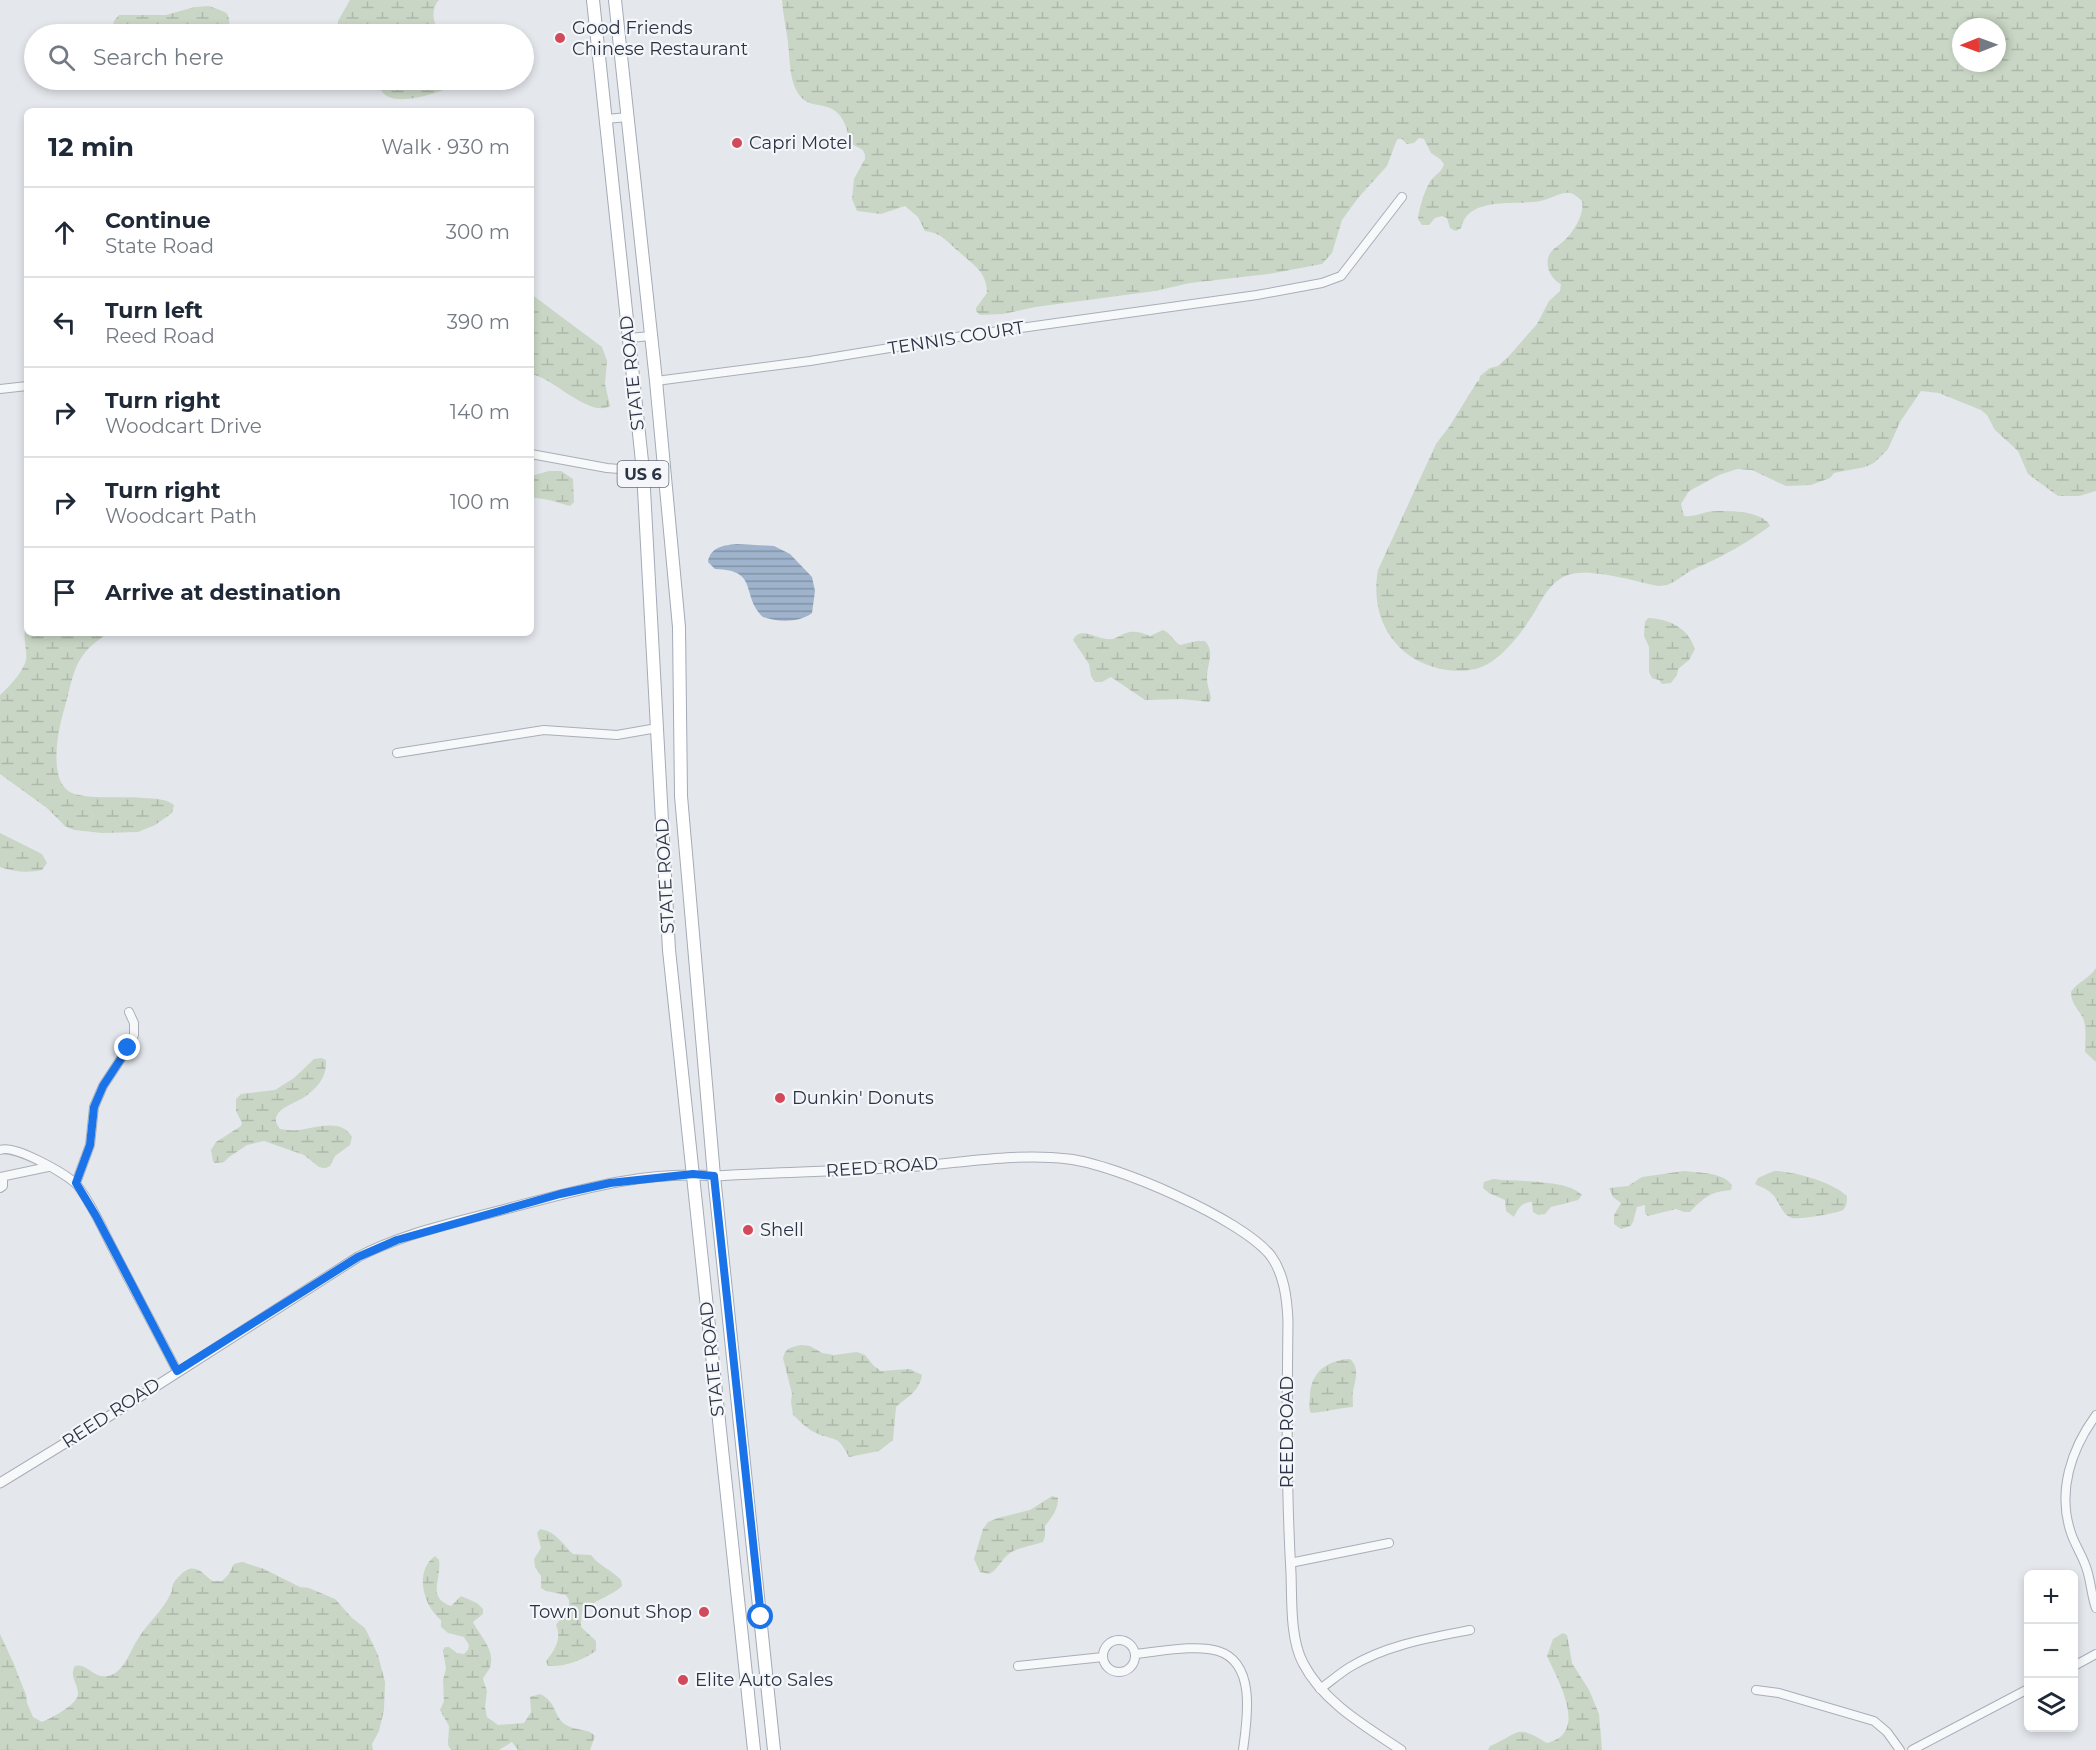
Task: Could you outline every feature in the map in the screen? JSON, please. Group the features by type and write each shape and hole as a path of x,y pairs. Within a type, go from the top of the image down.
{"main road":[{"name":"STATE ROAD","path":"593,0 643,471 669,950 754,1750"},
{"name":"STATE ROAD","path":"615,0 656,381 679,627 681,796 714,1176 774,1750"}],"street":[{"path":"606,119 628,117"},
{"name":"TENNIS COURT","path":"656,381 789,364 963,336 1257,295 1322,283 1341,276 1402,197"},
{"path":"628,338 651,336"},
{"path":"0,389 24,386"},
{"path":"534,455 607,468 643,471"},
{"path":"396,753 544,730 617,735 657,728"},
{"path":"660,795 681,796"},
{"path":"76,1183 90,1145 94,1107 103,1086 134,1035 134,1023 129,1012"},
{"path":"0,1150 4,1148 15,1150 76,1183 96,1216 177,1371"},
{"name":"REED ROAD","path":"0,1483 292,1298 379,1246 419,1232 590,1187 627,1180 693,1174 714,1176 917,1166 1015,1158 1071,1159 1106,1167 1160,1189 1223,1219 1261,1245 1278,1267 1287,1305 1286,1452 1290,1563 1298,1654 1320,1689 1346,1712 1401,1750"},
{"path":"0,1188 3,1186 2,1177 48,1167"},
{"path":"2096,1415 2078,1445 2068,1471 2065,1491 2065,1508 2071,1533 2087,1569 2096,1608"},
{"path":"1290,1563 1389,1543"},
{"path":"1320,1689 1350,1667 1384,1650 1416,1640 1470,1630"},
{"path":"1118,1640 1128,1642 1135,1654 1130,1668 1120,1671 1111,1669 1104,1662 1103,1657 1106,1647 1118,1640"},
{"path":"1135,1654 1198,1649 1219,1651 1232,1660 1242,1673 1246,1690 1248,1711 1243,1750"},
{"path":"2078,1663 2096,1654"},
{"path":"1018,1666 1103,1657"},
{"path":"1756,1690 1779,1693 1874,1721 1887,1732 1900,1750"},
{"path":"1912,1750 2024,1691"}],"green space":[{"path":"350,0 439,0 434,8 436,24 338,24"},
{"path":"782,0 2096,0 2096,491 2079,496 2058,496 2028,474 2018,451 1995,430 1987,415 1981,410 1939,393 1921,391 1900,422 1888,449 1874,463 1865,467 1834,473 1830,478 1811,485 1786,486 1752,470 1737,469 1719,475 1689,491 1681,504 1684,516 1714,511 1742,512 1759,517 1770,526 1734,549 1691,570 1674,582 1658,586 1597,573 1574,573 1565,576 1552,585 1511,644 1491,662 1464,671 1447,670 1429,665 1413,658 1400,648 1382,622 1376,588 1378,570 1436,444 1479,381 1480,376 1490,368 1498,366 1509,356 1537,324 1549,301 1560,291 1561,284 1549,270 1549,256 1575,227 1582,211 1582,201 1573,194 1566,193 1540,201 1483,206 1465,218 1461,228 1456,231 1450,228 1447,218 1442,216 1435,218 1429,225 1422,225 1418,219 1425,193 1431,180 1444,164 1431,153 1424,139 1419,138 1414,143 1407,144 1402,139 1398,139 1387,166 1342,220 1332,253 1322,264 1268,274 1190,283 1155,291 1035,307 1003,314 980,315 976,308 987,293 982,273 947,241 936,234 925,231 918,217 905,206 881,214 857,211 852,199 854,179 865,159 863,150 850,143 839,114 830,108 807,102 800,96 794,84"},
{"path":"209,6 222,11 227,14 230,24 113,24 119,15 166,15 195,7"},
{"path":"380,90 443,90 417,98 397,99 387,96"},
{"path":"534,296 602,347 607,361 605,384 610,406 592,407 534,375"},
{"path":"549,471 561,471 573,479 574,502 570,506 534,498 534,475"},
{"path":"1648,618 1664,620 1677,626 1688,635 1695,649 1689,660 1678,669 1671,683 1662,684 1659,680 1652,678 1649,672 1649,647 1644,636 1645,622"},
{"path":"1163,630 1180,645 1205,641 1210,650 1207,674 1211,698 1209,702 1181,699 1145,700 1111,677 1102,682 1095,682 1091,676 1089,664 1073,640 1076,635 1085,633 1113,639 1132,632 1150,636"},
{"path":"25,636 104,636 87,650 73,675 57,741 59,777 63,786 76,794 163,800 174,805 172,813 155,825 138,832 102,833 74,830 65,826 47,808 0,774 0,695 22,669 26,656"},
{"path":"0,833 42,854 47,863 42,870 21,872 0,867"},
{"path":"2096,968 2096,1062 2085,1052 2084,1022 2073,1003 2071,992"},
{"path":"314,1059 326,1060 322,1079 312,1091 282,1110 276,1118 276,1123 280,1129 297,1130 335,1126 348,1131 352,1137 350,1145 335,1156 330,1166 319,1167 304,1155 264,1141 247,1145 224,1162 215,1163 213,1161 211,1150 216,1142 241,1126 242,1123 236,1111 236,1099 241,1094 275,1090 294,1078"},
{"path":"1684,1171 1711,1174 1723,1178 1732,1185 1731,1190 1708,1196 1690,1212 1676,1209 1648,1216 1645,1213 1645,1205 1637,1207 1630,1226 1621,1229 1614,1224 1614,1215 1621,1203 1613,1197 1609,1188 1628,1186 1642,1177"},
{"path":"1774,1171 1802,1175 1832,1186 1847,1196 1845,1207 1840,1211 1818,1216 1792,1218 1788,1216 1771,1193 1755,1184 1758,1178"},
{"path":"1493,1179 1565,1186 1582,1195 1578,1200 1551,1207 1545,1214 1538,1215 1533,1212 1532,1202 1526,1203 1519,1208 1514,1217 1506,1211 1505,1200 1483,1188 1484,1182"},
{"path":"801,1345 834,1355 857,1352 865,1355 881,1371 910,1369 922,1375 915,1390 896,1407 893,1440 879,1451 849,1457 839,1442 813,1432 793,1415 792,1394 783,1358 787,1350"},
{"path":"1350,1359 1355,1365 1356,1372 1353,1407 1311,1413 1309,1406 1311,1386 1318,1373 1328,1364"},
{"path":"1052,1496 1058,1498 1058,1502 1045,1526 1043,1542 1010,1553 989,1574 980,1572 974,1559 983,1529 988,1522 1030,1510"},
{"path":"540,1529 555,1536 573,1554 591,1555 621,1580 622,1586 582,1612 581,1627 596,1641 596,1651 567,1664 548,1666 546,1661 557,1644 556,1625 569,1612 569,1600 566,1595 541,1588 541,1576 535,1567 534,1559 541,1548 537,1533"},
{"path":"435,1556 439,1560 437,1592 439,1598 451,1606 461,1596 477,1603 483,1609 483,1614 473,1622 491,1655 490,1667 483,1679 487,1691 485,1707 487,1717 498,1725 524,1723 531,1712 530,1697 540,1694 550,1701 563,1723 595,1736 590,1750 518,1750 512,1742 499,1750 451,1750 448,1745 449,1726 440,1710 444,1701 443,1680 446,1669 443,1650 449,1647 457,1653 464,1654 469,1645 464,1637 448,1633 441,1627 441,1620 426,1598 423,1579 428,1562"},
{"path":"242,1562 335,1599 352,1618 365,1628 378,1655 385,1682 384,1710 379,1731 372,1744 373,1750 0,1750 0,1634 33,1717 42,1722 64,1710 77,1697 73,1673 75,1666 83,1666 103,1676 113,1674 122,1667 140,1635 168,1600 173,1584 182,1573 193,1568 213,1581 222,1581 234,1564"},
{"path":"1563,1633 1567,1635 1572,1663 1589,1690 1599,1714 1602,1750 1488,1750 1490,1746 1518,1732 1529,1733 1547,1743 1560,1737 1567,1728 1569,1717 1567,1704 1547,1656 1553,1639"}],"water":[{"path":"737,544 774,546 790,554 812,577 815,591 812,613 801,619 788,621 763,617 756,609 744,579 729,570 715,569 708,562 715,550"}],"place":[{"name":"Good Friends Chinese Restaurant","path":"560,38"},
{"name":"Capri Motel","path":"737,143"},
{"name":"Dunkin' Donuts","path":"780,1098"},
{"name":"Shell","path":"748,1230"},
{"name":"Town Donut Shop","path":"704,1612"},
{"name":"Elite Auto Sales","path":"683,1680"}],"route":[{"path":"128,1048 103,1086 94,1107 90,1145 76,1183 96,1216 177,1371 379,1246 419,1232 610,1183 693,1174 714,1176 761,1617"}]}
